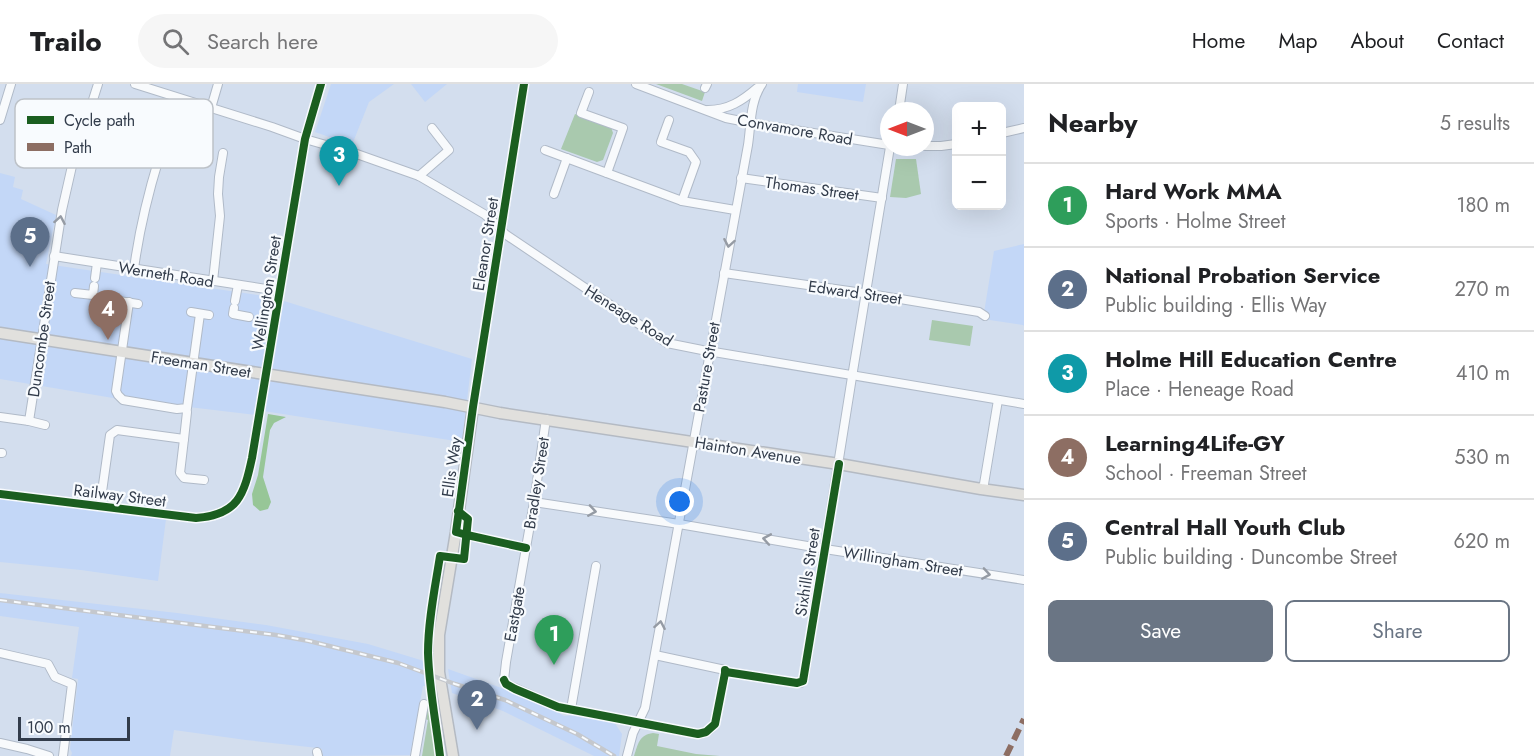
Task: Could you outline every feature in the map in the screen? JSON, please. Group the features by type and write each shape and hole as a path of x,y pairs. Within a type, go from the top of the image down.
{"main road":[{"name":"Freeman Street","path":"0,333 473,407"},
{"name":"Hainton Avenue","path":"473,407 1024,495"},
{"name":"Ellis Way","path":"453,756 439,672 439,635 473,407"}],"street":[{"path":"0,120 11,84"},
{"name":"Duncombe Street","path":"93,99 98,84"},
{"name":"Heneage Road","path":"135,84 182,99"},
{"path":"213,101 218,84"},
{"name":"Wellington Street","path":"235,504 248,475 267,374 305,139 321,84"},
{"name":"Eleanor Street","path":"473,407 524,84"},
{"name":"Convamore Road","path":"636,84 721,117 880,144"},
{"name":"Convamore Road","path":"701,109 713,110 733,105 762,84"},
{"name":"Pasture Street","path":"627,756 633,733 645,708 708,351 756,97 762,84"},
{"path":"900,102 903,84"},
{"path":"589,92 581,113 623,128 607,173"},
{"name":"Heneage Road","path":"213,109 419,176 483,214 501,229 662,340 675,345 1024,404"},
{"path":"669,120 661,142 689,152 696,162 682,201"},
{"path":"419,176 449,150 432,128"},
{"path":"1006,133 1024,128"},
{"path":"934,146 952,145"},
{"path":"545,150 682,201 735,210"},
{"path":"213,281 220,216 219,177 223,153"},
{"name":"Sixhills Street","path":"725,671 801,683 804,678 888,156"},
{"path":"554,194 567,158"},
{"name":"Duncombe Street","path":"29,421 54,256 72,168"},
{"path":"134,268 147,200 156,168"},
{"name":"Thomas Street","path":"741,178 882,198"},
{"name":"Werneth Road","path":"54,256 279,291"},
{"path":"75,293 96,289 98,263"},
{"name":"Edward Street","path":"723,273 979,312 985,316"},
{"path":"238,285 233,309 249,317"},
{"path":"119,301 133,303 116,391 120,398 181,409 188,408"},
{"path":"200,314 180,473 184,478 204,480"},
{"path":"981,489 984,484 998,400"},
{"path":"0,417 45,425"},
{"name":"Bradley Street","path":"526,548 546,419"},
{"path":"100,506 108,443 112,432 123,430 184,439"},
{"name":"Railway Street","path":"0,494 196,518 217,514 235,504"},
{"name":"Willingham Street","path":"534,502 1024,580"},
{"path":"456,532 526,548"},
{"name":"Eastgate","path":"526,548 504,680 515,689 558,707 571,709"},
{"path":"596,566 571,709 698,734 706,732 715,724 725,671 722,668 655,655"},
{"path":"0,653 48,664 55,677 72,684 63,756"},
{"path":"415,756 424,704"},
{"path":"0,743 49,756"}],"shaded area":[{"path":"331,84 394,84 369,102 352,145 315,132"},
{"path":"411,84 447,84 425,102"},
{"path":"798,84 866,84 863,102 797,92"},
{"path":"0,173 15,177 13,187 23,190 21,199 56,215 46,264 271,297 472,359 462,442 257,410 256,415 113,398 0,379"},
{"path":"1024,244 1024,326 983,319 994,251"},
{"path":"0,498 166,519 158,581 0,562"},
{"path":"0,593 266,625 368,644 424,661 428,686 423,686 410,755 323,756 322,749 318,748 174,730 170,756 71,756 78,679 72,678 79,627 0,616"},
{"path":"448,669 541,702 564,716 575,715 614,722 622,734 619,756 594,756 503,711 452,693"}],"green space":[{"path":"656,84 682,84 705,92 702,101"},
{"path":"575,114 611,127 613,133 603,160 597,162 561,149"},
{"path":"896,159 916,159 921,194 906,198 890,197"},
{"path":"932,320 973,326 970,346 929,340"},
{"path":"268,414 286,417 274,423 270,430 263,477 271,502 268,509 260,511 253,505 252,494 258,475"},
{"path":"428,703 430,703 436,756 422,756 428,720 425,719"},
{"path":"653,733 659,734 657,746 720,756 634,756 642,738"}],"railway":[{"path":"0,600 276,635 398,663 505,700 577,734 614,756"}],"marked path":[{"path":"1006,756 1024,719"}],"cycle path":[{"path":"0,494 196,518 221,513 237,501 246,483 252,458 305,139 321,84"},
{"path":"524,84 473,407 456,532 526,548"},
{"path":"726,672 797,683 803,681 839,464"},
{"path":"440,756 430,679 429,629 440,556 464,559 468,519 458,511"},
{"path":"504,680 506,684 515,689 558,707 698,734 706,732 715,724 725,670"}],"place":[{"name":"Holme Hill Education Centre","path":"339,186"},
{"name":"Central Hall Youth Club","path":"30,267"},
{"name":"Learning4Life-GY","path":"108,340"},
{"name":"Hard Work MMA","path":"554,665"},
{"name":"National Probation Service","path":"477,730"}]}
